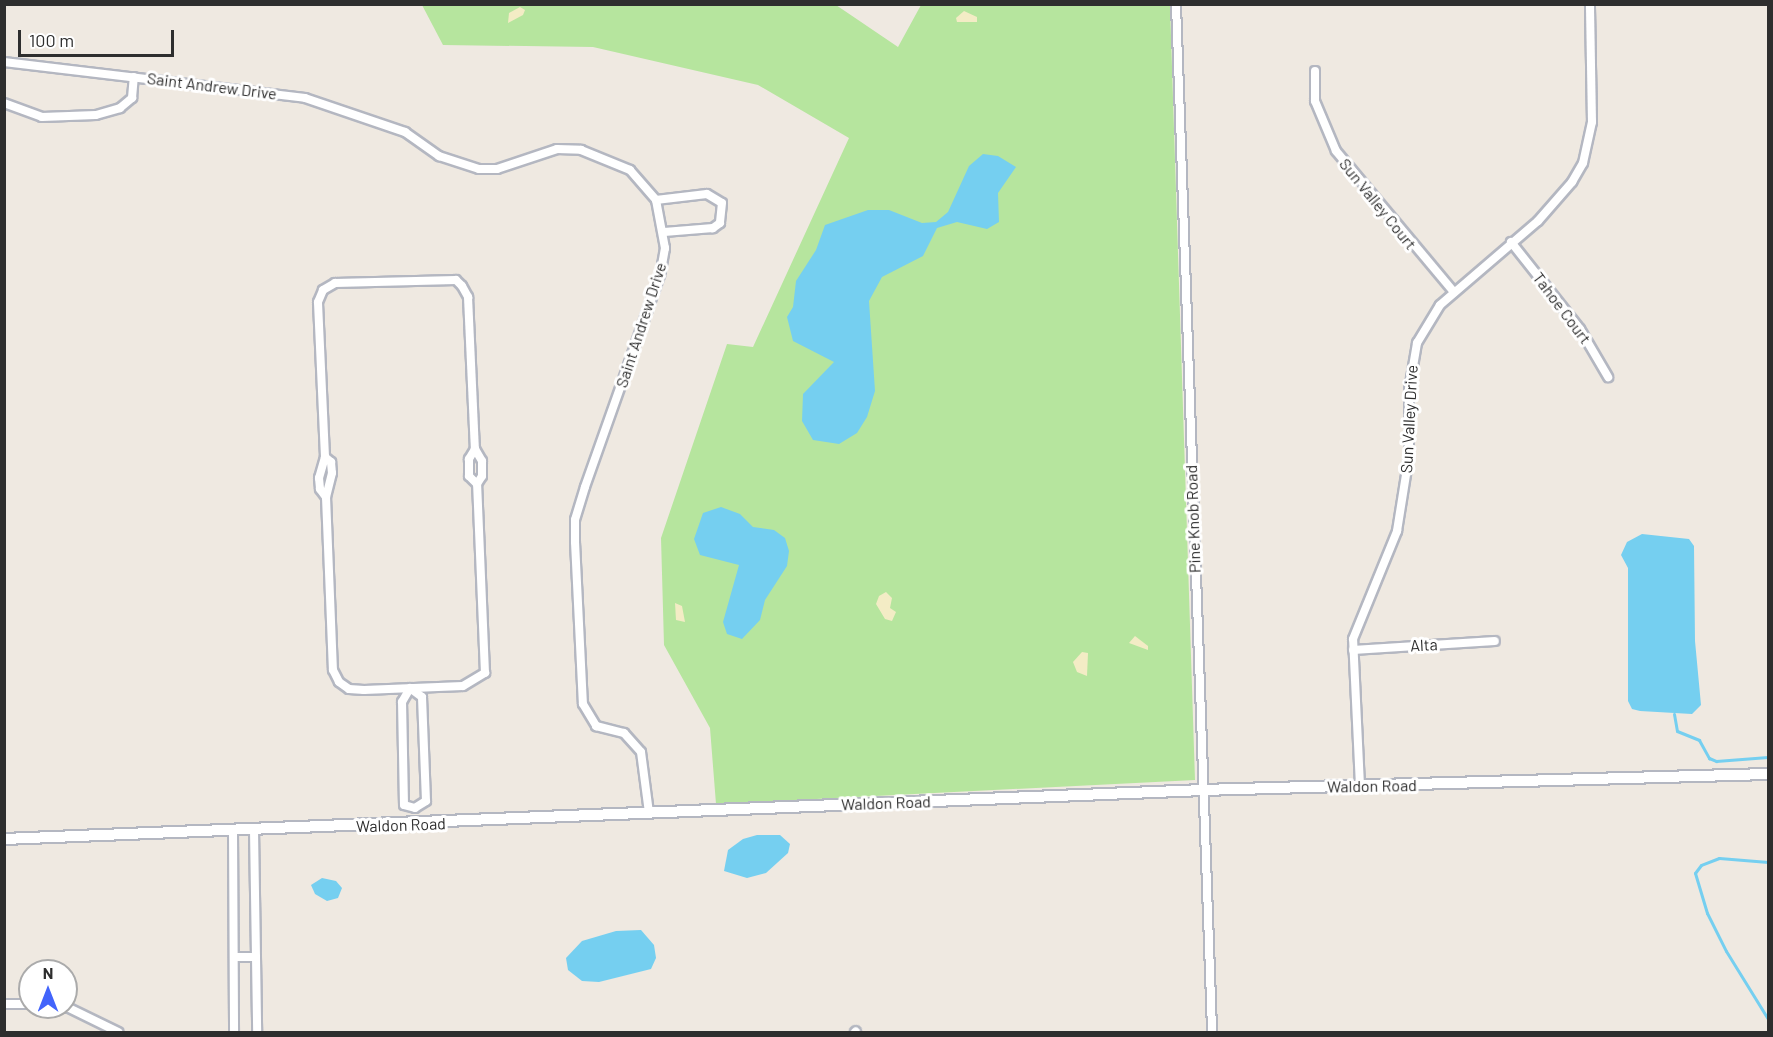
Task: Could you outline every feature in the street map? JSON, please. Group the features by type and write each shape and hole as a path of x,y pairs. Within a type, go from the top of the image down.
{"street":[{"name":"Pine Knob Road","path":"1176,4 1212,1032"},
{"name":"Sun Valley Drive","path":"1360,786 1353,650 1361,616 1397,531 1409,456 1412,361 1423,330 1454,292 1557,202 1583,162 1592,122 1590,4"},
{"name":"Saint Andrew Drive","path":"4,62 305,98 405,132 439,156 471,168 497,169 557,149 581,150 603,156 630,170 656,200 664,232 660,275 575,520 579,687 583,704 596,726 624,733 641,752 649,813"},
{"name":"Sun Valley Court","path":"1315,70 1316,101 1336,151 1454,292"},
{"path":"4,103 42,117 96,116 120,108 132,98 134,77"},
{"path":"656,200 706,194 722,203 720,223 713,228 664,232"},
{"name":"Tahoe Court","path":"1511,242 1580,329 1608,377"},
{"path":"324,457 332,462 326,497 333,670 349,689 463,686 485,673 477,484 482,476 482,461 475,448 468,297 456,280 335,284 323,290 318,302 324,457 319,478 320,489 326,497"},
{"path":"475,448 470,459 470,477 477,484"},
{"name":"Alta","path":"1353,650 1495,641"},
{"path":"410,688 422,697 426,801 415,808 404,805 402,702 410,688"},
{"name":"Waldon Road","path":"4,839 1203,790 1768,774"},
{"path":"415,808 415,824"},
{"path":"254,830 256,1032"},
{"path":"233,831 234,1032"},
{"path":"235,957 256,957"},
{"path":"78,1012 118,1032"}],"green space":[{"path":"422,5 836,5 898,47 921,5 1170,5 1195,780 716,804 710,728 664,645 661,538 727,344 753,347 849,138 758,85 593,47 443,45"}],"sand":[{"path":"520,7 525,10 523,15 508,23 509,13"},
{"path":"964,11 977,17 977,22 957,22 956,18"},
{"path":"886,592 892,598 890,608 896,612 892,621 885,619 876,604 879,596"},
{"path":"675,603 682,606 685,622 676,620"},
{"path":"1135,636 1148,646 1148,650 1129,643"},
{"path":"1082,652 1088,653 1087,676 1077,672 1073,662"}],"water":[{"path":"983,154 998,156 1016,167 998,193 999,222 987,229 957,222 937,228 923,256 882,277 869,301 875,391 867,417 857,433 839,444 813,440 802,421 803,394 834,362 793,341 787,317 793,307 796,281 816,250 825,225 868,210 889,210 922,223 936,222 948,212 969,166"},
{"path":"721,507 740,514 753,527 774,530 785,538 789,551 787,566 765,600 760,620 742,639 727,634 723,622 739,565 700,555 694,539 703,513"},
{"path":"1642,534 1689,539 1694,546 1695,641 1701,705 1692,714 1640,711 1632,709 1628,701 1628,568 1621,555 1627,542"},
{"path":"757,835 780,835 790,844 788,853 766,873 747,878 724,871 728,850 743,839"},
{"path":"322,878 336,881 342,888 338,898 327,901 315,894 311,885"},
{"path":"641,930 654,945 656,958 651,969 599,982 582,981 568,970 566,958 582,941 616,931"}],"waterway":[{"path":"1674,714 1677,731 1699,740 1709,758 1716,761 1768,757"},
{"path":"1768,862 1719,858 1701,865 1695,873 1707,913 1726,951 1768,1019"}]}
